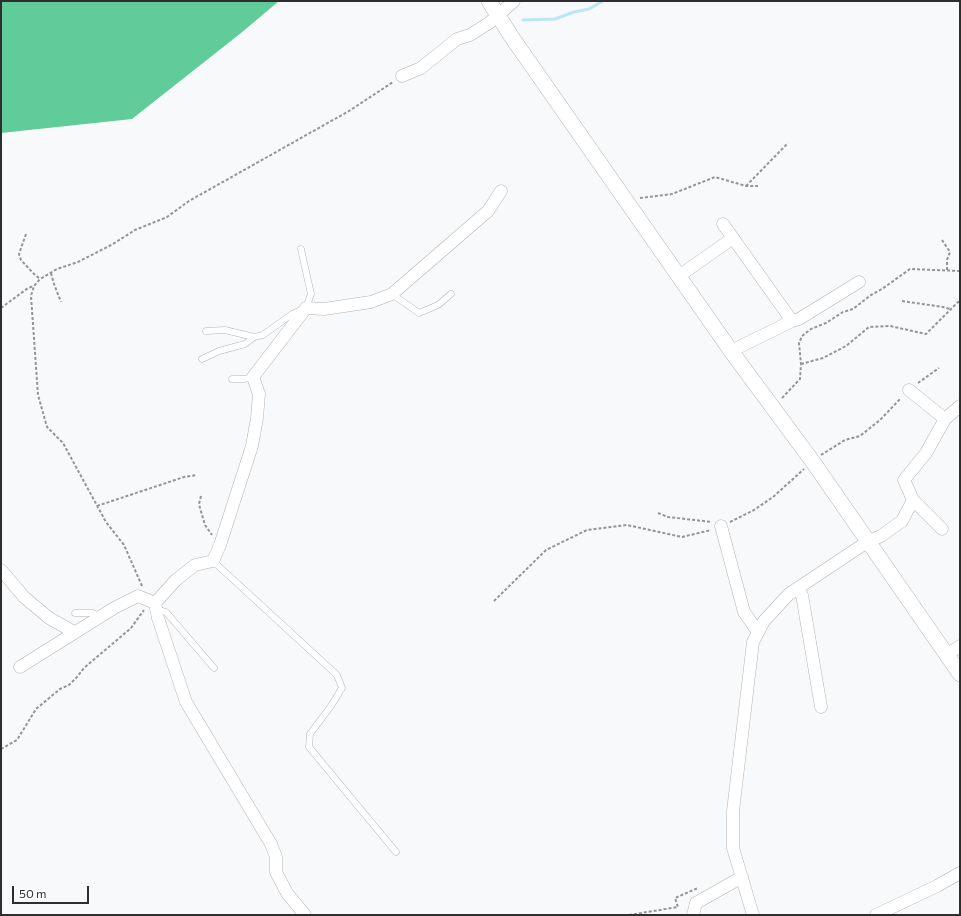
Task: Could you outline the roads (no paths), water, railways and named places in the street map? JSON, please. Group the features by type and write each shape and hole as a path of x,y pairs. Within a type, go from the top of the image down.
{"street":[{"path":"489,1 515,42 731,351 813,462 867,542 960,674"},
{"path":"402,76 421,68 457,39 470,35 489,23 514,1"},
{"path":"155,606 176,580 195,565 213,560 220,545 252,446 257,418 259,394 253,377 306,308 324,309 371,302 392,294 488,211 501,191"},
{"path":"723,224 792,322"},
{"path":"679,276 733,238"},
{"path":"731,351 799,320 859,282"},
{"path":"909,390 945,419"},
{"path":"942,529 913,500 904,480 926,453 945,419 960,406"},
{"path":"753,915 733,848 733,811 753,642 769,616 789,594 867,542 881,536 902,521 913,500"},
{"path":"721,526 744,612 758,632"},
{"path":"1,570 24,597 49,618 74,632"},
{"path":"796,589 802,595 821,707"},
{"path":"20,667 100,616 138,596 155,606 186,702 272,844 276,857 276,872 287,894 305,915"},
{"path":"947,655 960,646"},
{"path":"876,915 937,886 960,873"},
{"path":"693,915 696,903 742,877"}],"lane":[{"path":"202,359 219,351 245,344 254,337 263,335 292,314 306,308 311,294 301,249"},
{"path":"392,294 419,313 438,305 451,294"},
{"path":"206,331 225,330 254,337"},
{"path":"232,379 253,377"},
{"path":"213,560 337,675 342,688 331,706 310,734 309,747 396,852"},
{"path":"155,606 166,612 214,668"},
{"path":"75,613 92,613 100,616"}],"waterway":[{"path":"523,20 555,19 574,12 589,9 603,1"}]}
